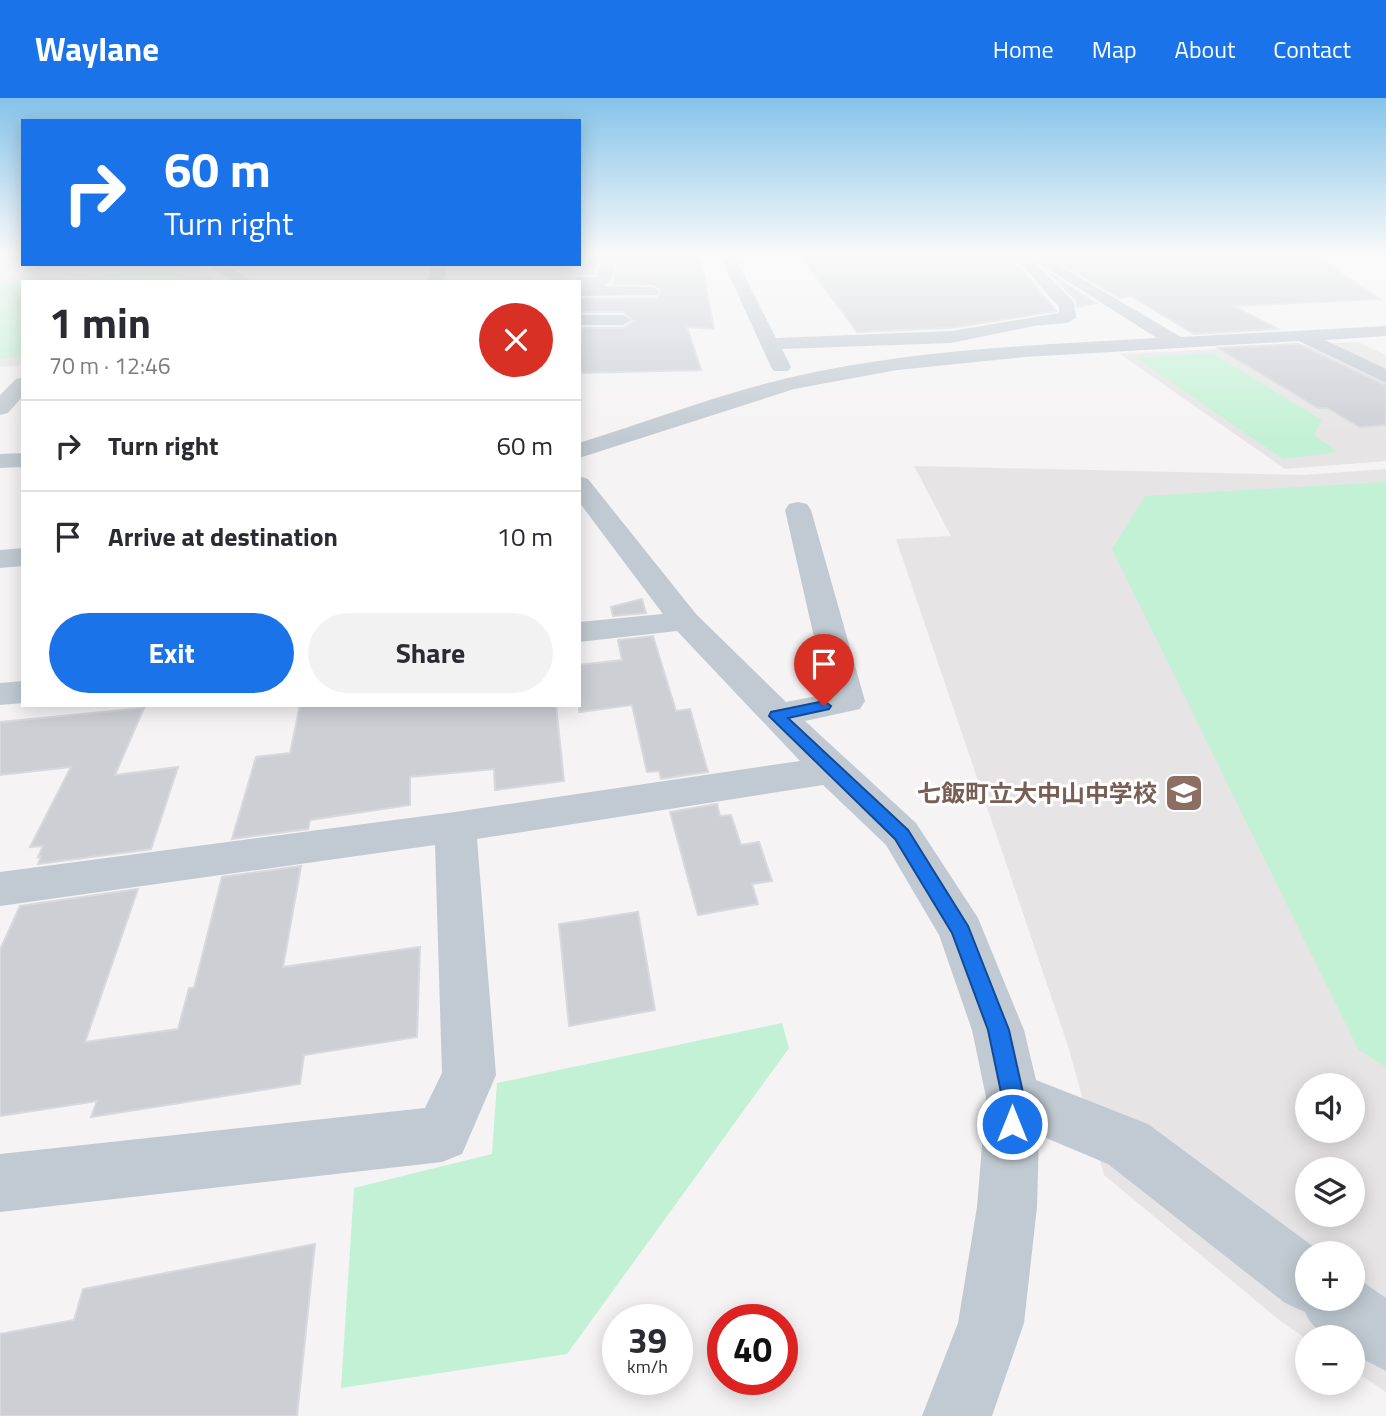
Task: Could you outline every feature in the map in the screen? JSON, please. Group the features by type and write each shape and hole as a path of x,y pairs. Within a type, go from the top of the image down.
{"street":[{"path":"756,317 790,384"},
{"path":"1074,317 1079,325"},
{"path":"1135,317 1178,343"},
{"path":"581,320 623,320"},
{"path":"769,344 951,338 1034,321 1079,325 1113,346"},
{"path":"581,450 790,384 897,365 965,356 1376,332 1386,342"},
{"path":"1303,336 1386,377"},
{"path":"1348,358 1386,357"},
{"path":"0,377 21,374"},
{"path":"0,408 21,385"},
{"path":"0,461 21,460"},
{"path":"586,499 685,621 776,716 901,834 961,931 998,1030 1013,1097 1007,1207 991,1323 957,1416"},
{"path":"776,716 847,701 798,510"},
{"path":"0,559 21,557"},
{"path":"581,632 685,621"},
{"path":"0,694 21,692"},
{"path":"0,888 455,827 831,770"},
{"path":"0,1183 442,1133 469,1075 455,827"},
{"path":"1013,1097 1128,1144 1295,1272"},
{"path":"1349,1311 1386,1338"}],"shaded area":[{"path":"0,317 21,317 21,365 0,367"},
{"path":"1358,342 1386,355 1386,461 1285,469 1120,354"},
{"name":"七飯町立大中山中学校","path":"914,466 1303,475 1386,469 1386,1392 1365,1378 1365,1325 1295,1325 1295,1331 1104,1175 1068,1046 896,539 951,536"}],"green space":[{"path":"0,317 21,317 21,356 0,359"},
{"path":"1212,353 1322,420 1314,435 1337,452 1283,459 1136,358"},
{"path":"1386,482 1386,1067 1358,1049 1112,549 1145,496"},
{"path":"782,1023 789,1048 567,1354 341,1388 354,1188 492,1154 497,1083"}],"building":[{"path":"629,317 712,317 714,329 687,327 701,370 581,373 581,328 623,328 634,321"},
{"path":"846,317 1022,317 951,328 857,332"},
{"path":"1165,317 1254,317 1278,329 1194,334"},
{"path":"1298,344 1386,385 1386,425 1360,427 1327,408 1318,408 1218,348"},
{"path":"642,599 646,613 613,616 611,607"},
{"path":"653,636 676,711 690,709 708,772 661,779 659,771 647,772 632,705 579,712 581,665 622,660 618,640"},
{"path":"300,707 556,707 564,781 495,790 494,769 410,777 410,805 310,820 308,829 232,839 256,757 290,753"},
{"path":"144,708 115,775 178,767 151,849 38,864 43,846 30,847 71,767 0,775 0,722"},
{"path":"717,804 720,816 731,815 741,845 759,842 772,881 752,884 758,904 698,915 670,812"},
{"path":"301,866 283,967 420,947 417,1037 304,1055 300,1084 91,1117 97,1101 0,1116 0,950 20,906 138,889 85,1042 178,1029 189,988 194,988 222,877"},
{"path":"638,912 655,1010 569,1026 559,924"},
{"path":"315,1244 297,1416 0,1416 0,1334 74,1320 83,1289"}],"place":[{"name":"七飯町立大中山中学校","path":"1184,793"}],"route":[{"path":"824,706 776,716 901,834 961,931 998,1030 1013,1097 1012,1124"}]}
